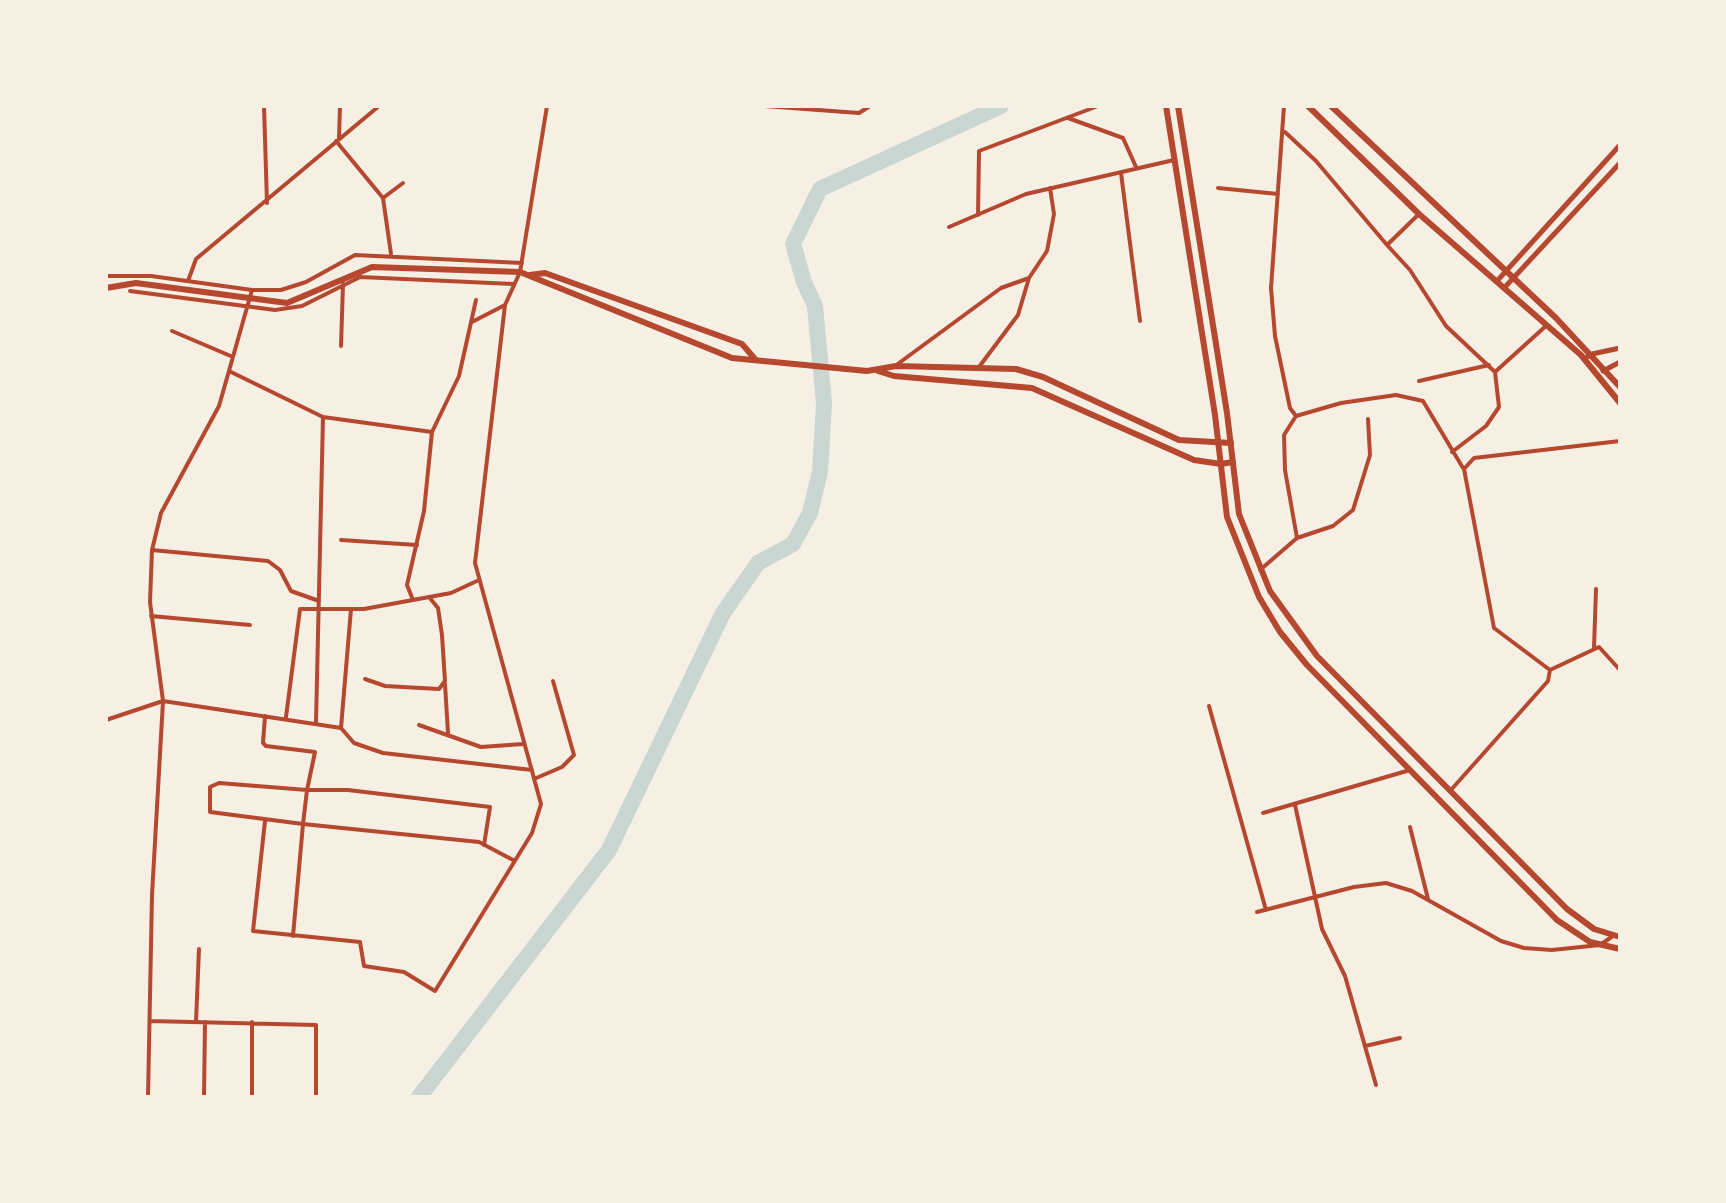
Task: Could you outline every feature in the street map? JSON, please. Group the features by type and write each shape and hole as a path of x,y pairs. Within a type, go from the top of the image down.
{"main road":[{"path":"1166,106 1234,541 1259,597 1280,632 1557,920 1600,945 1620,949"},
{"path":"1178,106 1231,443 1239,514 1270,591 1317,656 1580,921 1616,936"},
{"path":"1308,106 1419,214 1548,324 1584,359 1620,403"},
{"path":"1331,106 1592,354 1620,387"},
{"path":"106,288 136,283 287,303 372,267 520,272 732,358 867,371 893,367 979,367 1032,372 1179,440 1231,443"},
{"path":"530,275 545,273 742,344 755,359"},
{"path":"878,371 894,376 1032,388 1194,460 1221,464 1233,462"}],"street":[{"path":"264,106 267,203"},
{"path":"340,106 338,139 383,198 391,254"},
{"path":"188,281 196,259 267,203 379,106"},
{"path":"265,821 253,931 360,942 364,966 377,971 404,972 435,991 532,833 541,804 475,563 505,305 522,263 547,106"},
{"path":"764,106 859,113 870,106"},
{"path":"978,215 979,151 1098,106"},
{"path":"1284,106 1285,132 1271,288 1275,336 1290,408 1296,416"},
{"path":"1066,118 1123,138 1137,168"},
{"path":"1285,132 1316,161 1410,270 1446,326 1495,372 1499,407 1486,426 1452,452"},
{"path":"1497,281 1620,145"},
{"path":"949,227 1026,194 1174,160"},
{"path":"1505,287 1620,163"},
{"path":"1121,172 1140,321"},
{"path":"383,198 403,183"},
{"path":"979,367 1018,315 1029,278 1047,251 1054,214 1050,188"},
{"path":"1218,188 1278,194"},
{"path":"1387,245 1419,214"},
{"path":"106,276 128,274 252,290 281,290 306,282 355,255 391,254 522,263"},
{"path":"130,291 247,309 302,306 343,284 377,276 513,284"},
{"path":"893,367 1001,288 1029,278"},
{"path":"341,346 343,284"},
{"path":"148,1097 152,895 163,701 151,616 152,550 161,513 219,406 252,290"},
{"path":"413,600 407,585 417,545 432,432 459,376 476,300"},
{"path":"472,322 505,305"},
{"path":"1495,372 1548,324"},
{"path":"172,331 233,358"},
{"path":"1584,359 1592,354 1620,348"},
{"path":"1597,375 1620,362"},
{"path":"1419,381 1489,365"},
{"path":"229,371 323,417 432,432"},
{"path":"1297,538 1284,435 1296,416 1341,403 1396,395 1423,401 1464,469 1494,628 1550,670"},
{"path":"316,722 323,417"},
{"path":"1260,570 1297,538 1347,519 1353,510 1370,455 1368,419"},
{"path":"1464,469 1474,458 1620,441"},
{"path":"341,540 417,545"},
{"path":"152,550 268,561 280,570 291,591 319,601"},
{"path":"286,717 297,613 300,609 351,609 413,600 451,593 480,580"},
{"path":"1594,648 1596,589"},
{"path":"429,597 438,608 448,733"},
{"path":"341,728 351,609"},
{"path":"151,616 250,625"},
{"path":"1550,670 1576,661 1599,647 1620,670"},
{"path":"1450,791 1548,681 1550,670"},
{"path":"365,679 385,686 426,691 439,689 445,681"},
{"path":"534,779 562,767 574,755 553,681"},
{"path":"106,720 163,701 316,722 341,728 354,743 383,753 532,770"},
{"path":"1209,706 1266,910"},
{"path":"265,716 263,743 266,746 315,752 307,790 293,936"},
{"path":"419,725 481,747 524,744"},
{"path":"1263,813 1410,770"},
{"path":"484,845 490,807 335,788 307,790 219,783 210,787 210,812 484,845 513,860"},
{"path":"1295,805 1322,929 1345,976 1376,1085"},
{"path":"1410,827 1429,900"},
{"path":"1257,912 1386,883 1429,900 1501,941 1524,948 1552,950 1600,945 1616,936"},
{"path":"196,1022 199,949"},
{"path":"150,1021 316,1025 316,1097"},
{"path":"204,1097 205,1022"},
{"path":"252,1022 252,1097"},
{"path":"1365,1046 1400,1038"}],"waterway":[{"path":"419,1097 609,850 723,613 758,563 793,544 810,513 820,472 824,403 815,306 793,244 820,189 1001,106"}]}
